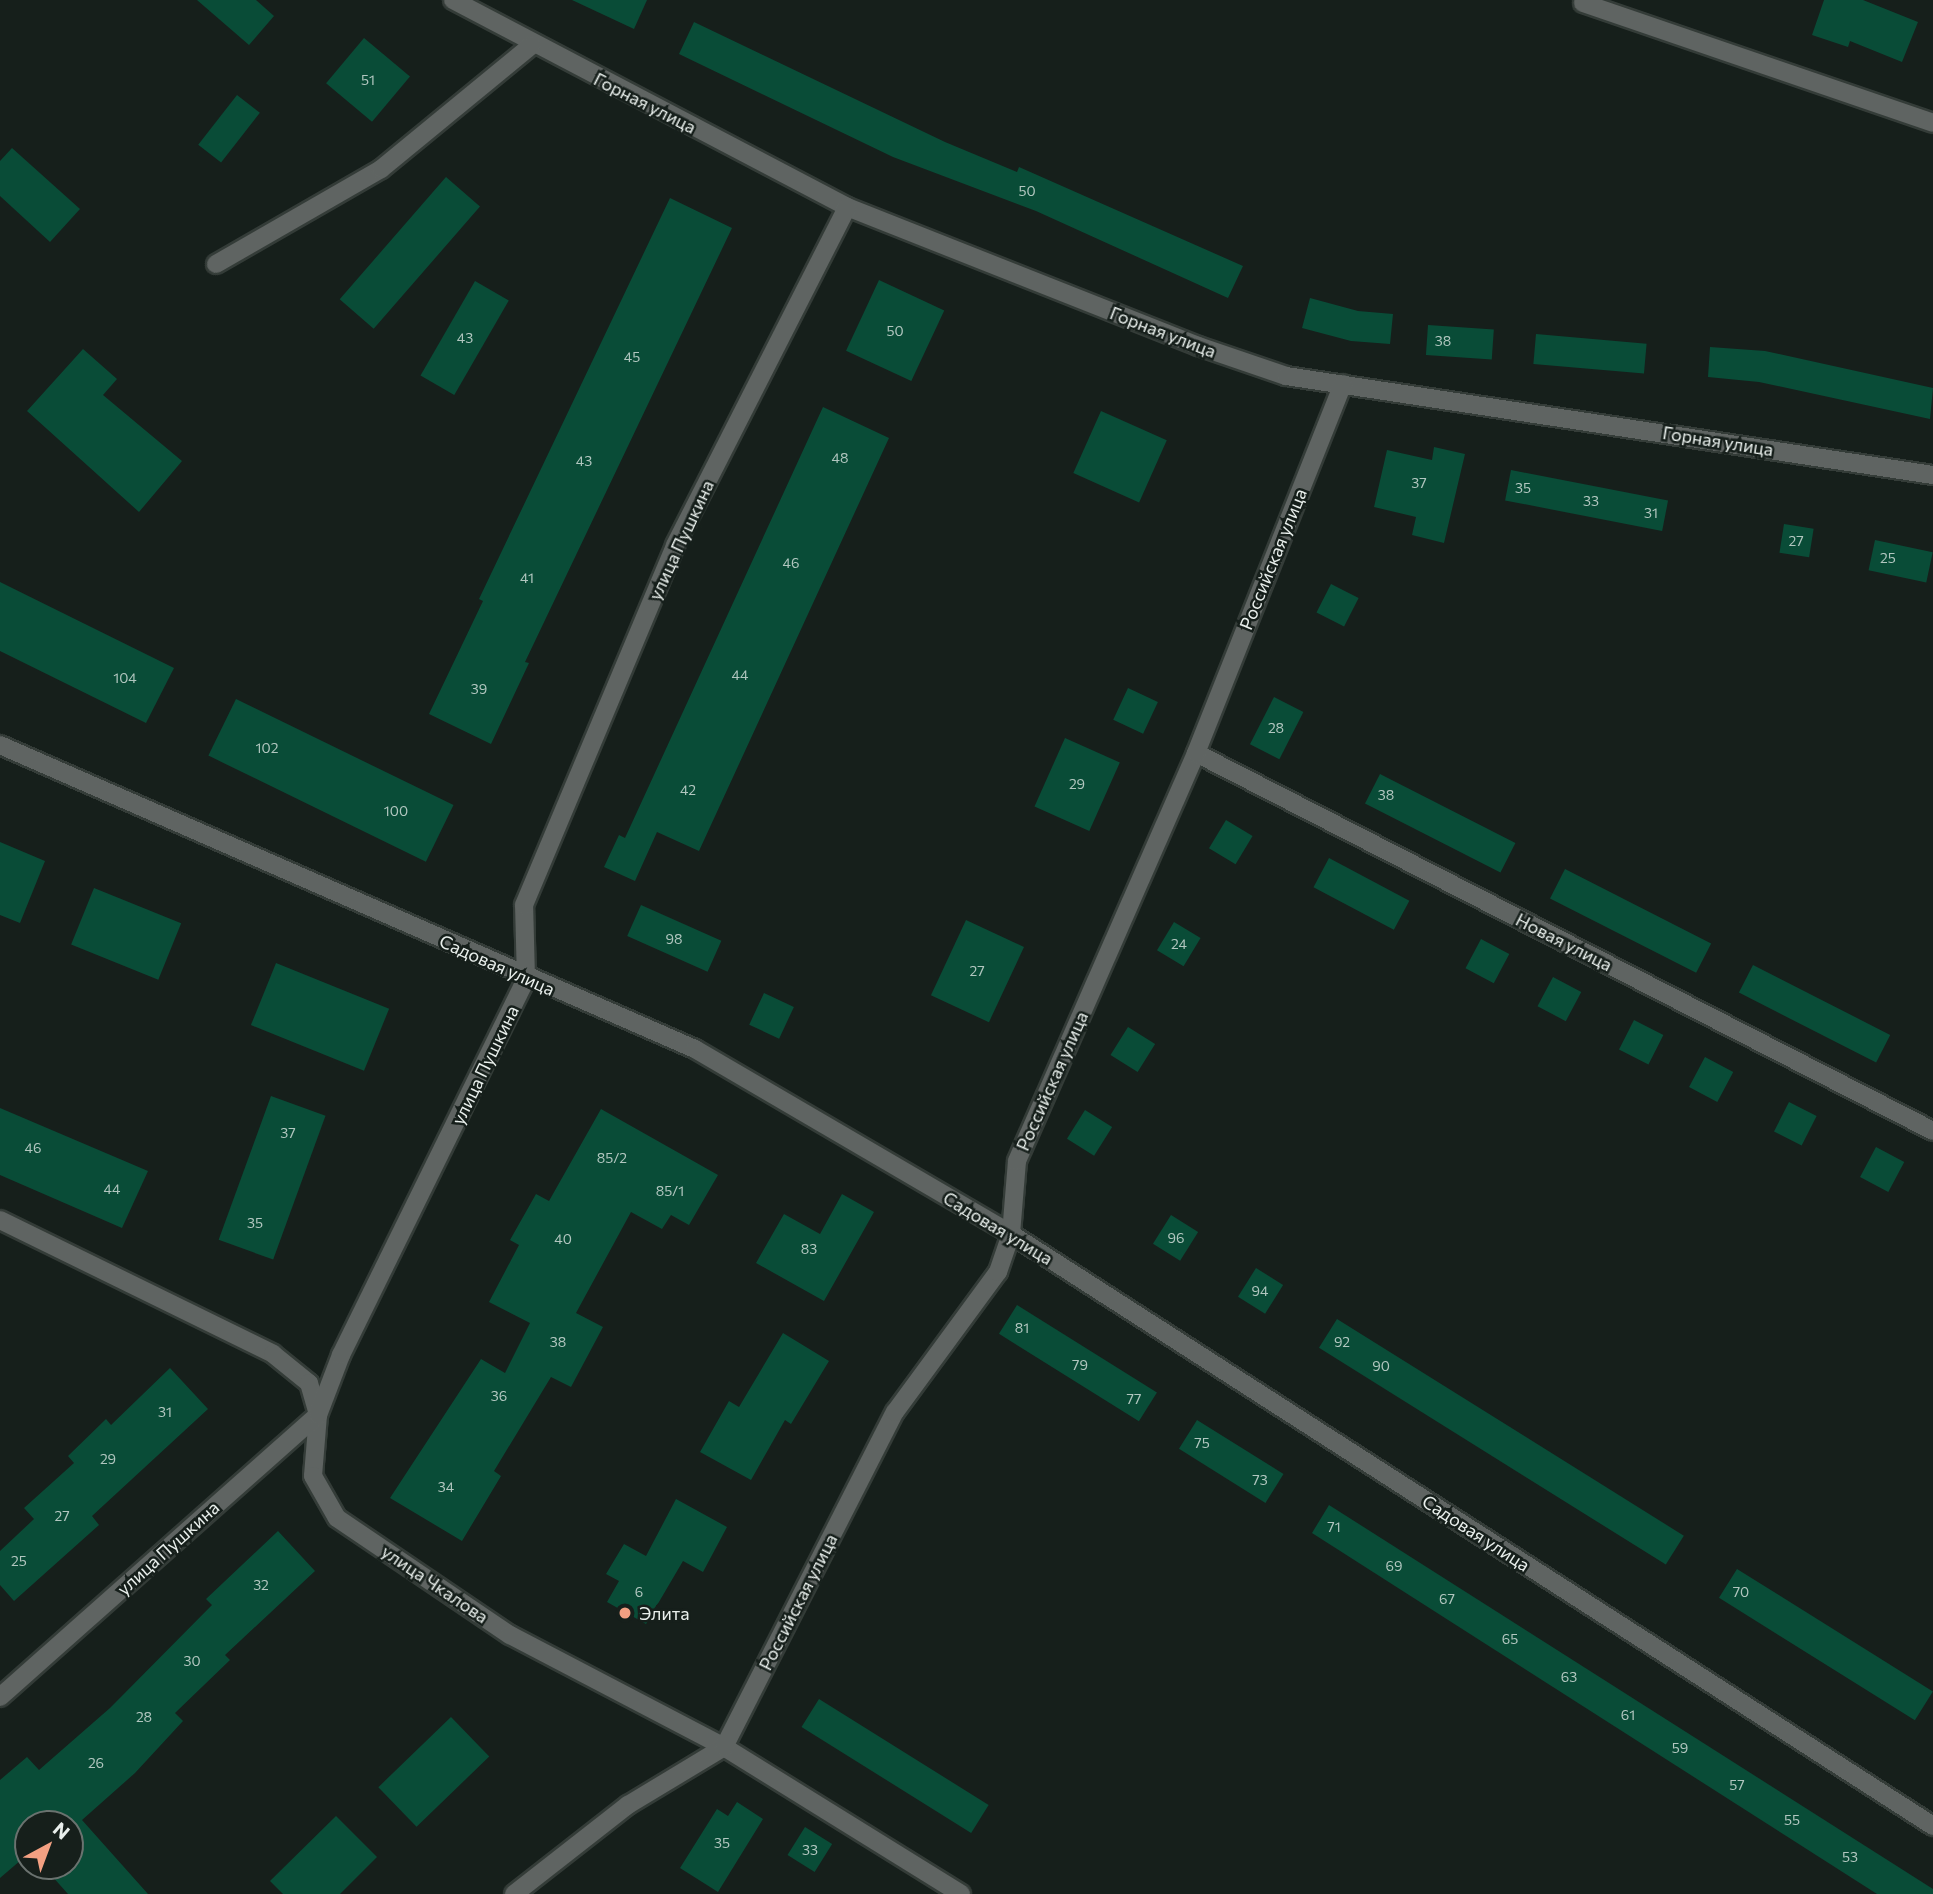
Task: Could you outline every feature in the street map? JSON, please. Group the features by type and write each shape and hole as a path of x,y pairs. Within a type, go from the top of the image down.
{"street":[{"name":"Горная улица","path":"453,0 532,45 847,207 1198,346 1286,376 1933,475"},
{"path":"1583,3 1933,123"},
{"path":"216,264 381,169 532,45"},
{"name":"улица Пушкина","path":"0,1697 318,1415 341,1355 526,979 524,905 676,545 847,207"},
{"name":"Российская улица","path":"724,1747 895,1412 998,1272 1011,1234 1017,1161 1196,753 1343,384"},
{"name":"Садовая улица","path":"0,745 526,979 695,1049 1011,1234 1933,1826"},
{"name":"Новая улица","path":"1196,753 1933,1131"},
{"name":"улица Чкалова","path":"0,1220 273,1354 309,1384 318,1415 313,1476 337,1518 510,1635 724,1747 961,1894"},
{"path":"514,1894 628,1805 724,1747"}],"building":[{"path":"197,0 256,0 274,16 249,45"},
{"path":"572,0 647,0 634,29"},
{"path":"1824,0 1863,0 1918,22 1902,62 1850,41 1848,47 1812,35"},
{"path":"694,22 945,142 1017,172 1019,167 1243,266 1228,298 1036,211 893,157 679,54"},
{"path":"364,38 410,77 372,122 326,83"},
{"path":"237,95 260,113 221,162 198,145"},
{"path":"12,148 80,209 50,242 0,196 0,161"},
{"path":"446,177 480,207 374,329 340,299"},
{"path":"670,198 732,228 525,662 529,663 491,744 429,714 483,601 479,599"},
{"path":"879,280 944,310 911,381 846,351"},
{"path":"475,281 509,300 454,395 420,375"},
{"path":"1310,298 1358,311 1393,314 1390,344 1351,341 1302,328"},
{"path":"1428,325 1494,330 1492,360 1426,355"},
{"path":"1536,334 1647,344 1644,374 1533,364"},
{"path":"1710,347 1765,351 1933,388 1930,419 1759,382 1708,377"},
{"path":"83,349 117,379 103,395 182,461 139,512 27,411"},
{"path":"823,407 889,438 699,851 657,832 635,881 604,867 619,835 625,838"},
{"path":"1101,411 1167,440 1139,502 1073,473"},
{"path":"1434,447 1465,454 1444,543 1412,535 1416,517 1374,507 1387,450 1432,460"},
{"path":"1511,470 1668,501 1662,531 1505,500"},
{"path":"1784,524 1814,529 1809,557 1779,553"},
{"path":"1875,540 1933,552 1926,583 1869,570"},
{"path":"0,582 174,668 146,723 0,651"},
{"path":"1331,584 1359,598 1344,627 1316,613"},
{"path":"1128,688 1158,702 1143,734 1113,720"},
{"path":"1274,697 1303,712 1279,759 1250,744"},
{"path":"236,699 454,805 426,862 208,756"},
{"path":"1065,738 1120,762 1089,831 1034,807"},
{"path":"1380,774 1515,843 1500,872 1365,803"},
{"path":"1226,820 1253,836 1236,864 1209,848"},
{"path":"0,842 45,861 20,923 0,915"},
{"path":"1329,858 1409,901 1394,930 1314,887"},
{"path":"1565,869 1711,943 1696,973 1550,898"},
{"path":"94,888 181,923 158,980 71,945"},
{"path":"641,905 721,941 708,972 627,936"},
{"path":"966,920 1024,947 989,1022 931,995"},
{"path":"1174,922 1201,938 1184,966 1157,950"},
{"path":"1481,939 1509,954 1494,983 1466,968"},
{"path":"276,963 389,1009 364,1071 251,1025"},
{"path":"1753,965 1890,1035 1876,1063 1739,993"},
{"path":"1553,977 1581,992 1566,1021 1538,1006"},
{"path":"764,993 794,1007 779,1039 749,1025"},
{"path":"1634,1020 1663,1035 1648,1064 1619,1049"},
{"path":"1128,1027 1155,1044 1138,1072 1111,1055"},
{"path":"1705,1057 1733,1072 1717,1102 1689,1087"},
{"path":"271,1096 326,1116 273,1260 219,1240"},
{"path":"1789,1102 1817,1116 1802,1145 1774,1131"},
{"path":"0,1108 148,1171 122,1228 0,1175"},
{"path":"601,1109 718,1175 689,1225 671,1215 662,1229 631,1212 576,1313 603,1327 571,1387 551,1377 494,1471 501,1476 462,1541 390,1498 481,1359 505,1373 530,1323 489,1302 519,1245 510,1240 536,1194 549,1201"},
{"path":"1085,1110 1112,1127 1094,1156 1067,1139"},
{"path":"1876,1147 1904,1162 1888,1192 1860,1177"},
{"path":"842,1194 874,1212 824,1301 756,1263 784,1214 820,1234"},
{"path":"1171,1215 1198,1232 1180,1261 1153,1244"},
{"path":"1256,1268 1283,1285 1265,1314 1238,1297"},
{"path":"1017,1305 1157,1392 1139,1421 999,1334"},
{"path":"1337,1319 1684,1536 1666,1565 1319,1348"},
{"path":"783,1333 829,1361 791,1424 785,1420 751,1480 700,1452 729,1401 739,1407"},
{"path":"170,1368 208,1409 92,1516 99,1525 14,1601 0,1585 0,1551 34,1519 24,1508 74,1463 68,1456 106,1419 111,1425"},
{"path":"1197,1420 1284,1474 1265,1503 1179,1449"},
{"path":"676,1499 727,1527 703,1572 683,1561 646,1624 607,1602 619,1581 606,1574 624,1544 646,1556"},
{"path":"1329,1505 1933,1889 1933,1894 1877,1894 1312,1533"},
{"path":"278,1531 315,1571 225,1655 230,1660 175,1713 183,1721 135,1773 84,1818 84,1810 14,1810 14,1866 0,1878 0,1780 27,1757 39,1770 110,1708 212,1605 206,1599"},
{"path":"1737,1569 1933,1691 1915,1720 1719,1598"},
{"path":"819,1699 989,1805 971,1833 802,1727"},
{"path":"451,1717 489,1757 417,1827 378,1787"},
{"path":"737,1802 763,1819 718,1892 680,1868 717,1809 728,1816"},
{"path":"336,1816 377,1857 340,1894 283,1894 270,1881"},
{"path":"84,1822 148,1894 68,1894 56,1880 84,1880"},
{"path":"805,1827 832,1844 815,1872 788,1855"}],"place":[{"name":"Элита","path":"625,1613"}]}
